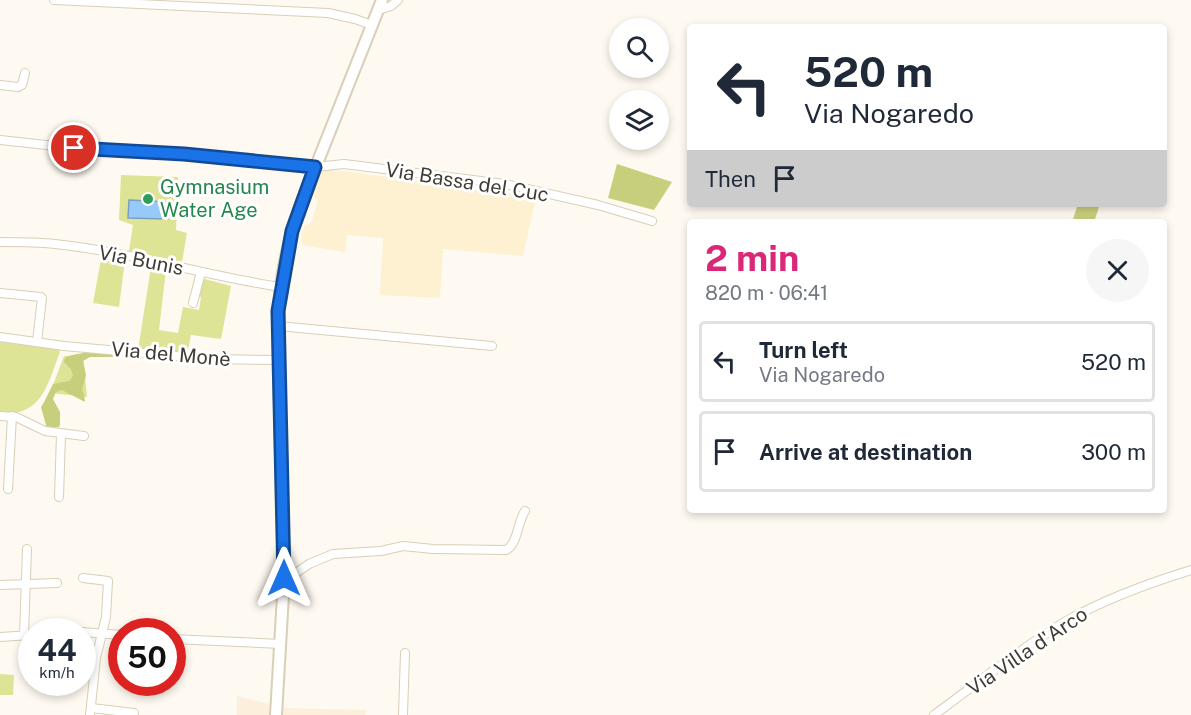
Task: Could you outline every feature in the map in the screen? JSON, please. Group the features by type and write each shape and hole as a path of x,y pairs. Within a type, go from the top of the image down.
{"main road":[{"path":"276,715 284,578 278,326 281,287 292,231 380,5"}],"street":[{"path":"54,0 180,3 328,13 372,25"},
{"path":"380,5 391,6 398,0"},
{"path":"0,85 18,87 22,85 26,73"},
{"name":"Via Bassa del Cuc","path":"0,140 315,167 344,164 506,183 598,205 652,221"},
{"name":"Via Bunis","path":"0,242 55,244 281,287"},
{"path":"193,303 201,272"},
{"path":"0,292 42,298 37,342"},
{"path":"278,326 492,346"},
{"name":"Via del Monè","path":"0,337 64,346 208,359 279,360"},
{"path":"0,416 12,417 45,431 84,436"},
{"path":"8,489 12,417"},
{"path":"59,497 61,434"},
{"path":"284,578 333,554 381,551 403,546 433,549 506,550 514,543 525,511"},
{"path":"27,549 27,618"},
{"name":"Via Villa d'Arco","path":"934,715 1026,648 1069,620 1117,596 1154,581 1191,570"},
{"path":"83,578 108,581 103,634 96,658 90,711 134,713"},
{"path":"0,585 57,583"},
{"path":"96,633 108,634"},
{"path":"0,637 18,636"},
{"path":"186,640 281,644"},
{"path":"403,715 405,653"}],"shaded area":[{"path":"322,170 344,171 536,198 523,256 443,249 440,298 380,295 383,238 347,235 345,252 302,245 301,234 304,226 311,223 318,200 312,195"},
{"path":"237,696 285,708 366,710 365,715 237,715"}],"green space":[{"path":"617,164 672,182 654,210 608,198"},
{"name":"Gymnasium Water Age","path":"121,175 178,177 176,230 187,233 182,262 129,251 133,225 119,220"},
{"path":"1077,207 1099,207 1095,219 1073,219"},
{"path":"102,254 125,260 119,307 93,303"},
{"path":"151,267 166,270 159,330 178,333 183,307 199,310 201,297 198,296 202,280 231,286 221,339 191,335 187,355 138,350"},
{"path":"0,342 52,347 57,348 60,352 46,388 28,409 19,412 0,411"},
{"path":"98,351 112,354 114,357 90,357 83,361 86,375 82,390 85,402 62,390 56,392 53,399 60,412 60,425 47,429 41,407 53,384 69,381 73,376 71,369 64,362 65,358"},
{"path":"83,355 87,397 50,393 64,356"},
{"path":"0,674 14,675 13,695 0,695"}],"water":[{"path":"129,200 168,202 168,219 128,218"}],"place":[{"name":"Gymnasium Water Age","path":"148,199"}],"route":[{"path":"74,148 184,154 315,167 292,231 279,297 284,578"}]}
